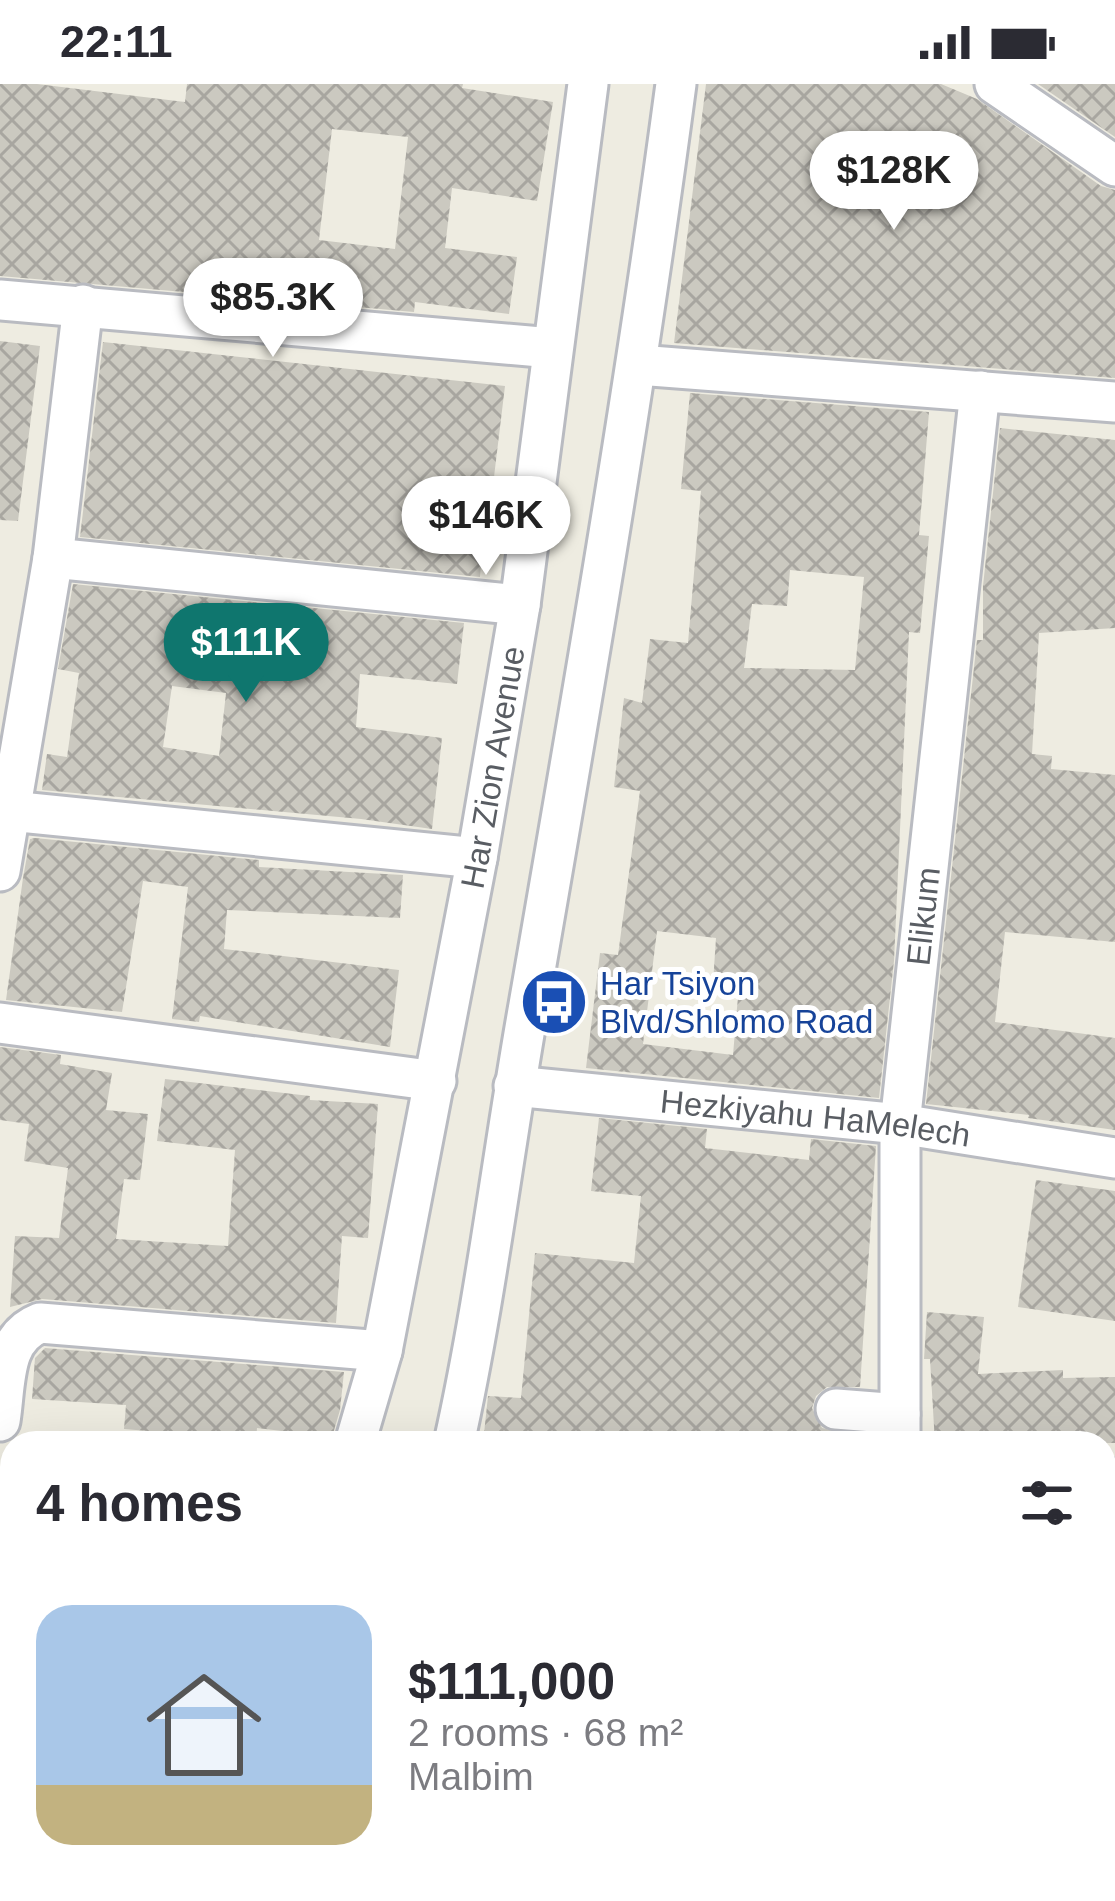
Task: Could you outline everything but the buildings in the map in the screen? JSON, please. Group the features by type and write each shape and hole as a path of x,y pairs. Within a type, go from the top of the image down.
{"street":[{"name":"Har Zion Avenue","path":"359,1431 382,1351 477,859 520,605 588,84"},
{"path":"457,1431 638,365 676,84"},
{"path":"994,84 1115,166"},
{"path":"0,300 552,348"},
{"path":"0,871 53,558 83,305"},
{"path":"638,365 1115,402"},
{"name":"Elikum","path":"900,1429 900,1124 980,391"},
{"path":"53,558 520,605"},
{"path":"10,811 477,859"},
{"path":"0,1023 436,1081"},
{"name":"Hezkiyahu HaMelech","path":"514,1086 900,1124 1115,1158"},
{"path":"0,1421 12,1346 22,1330 40,1323 382,1351"},
{"path":"836,1409 900,1429"}],"place":[{"name":"Har Tsiyon Blvd/Shlomo Road","path":"554,1002"}]}
